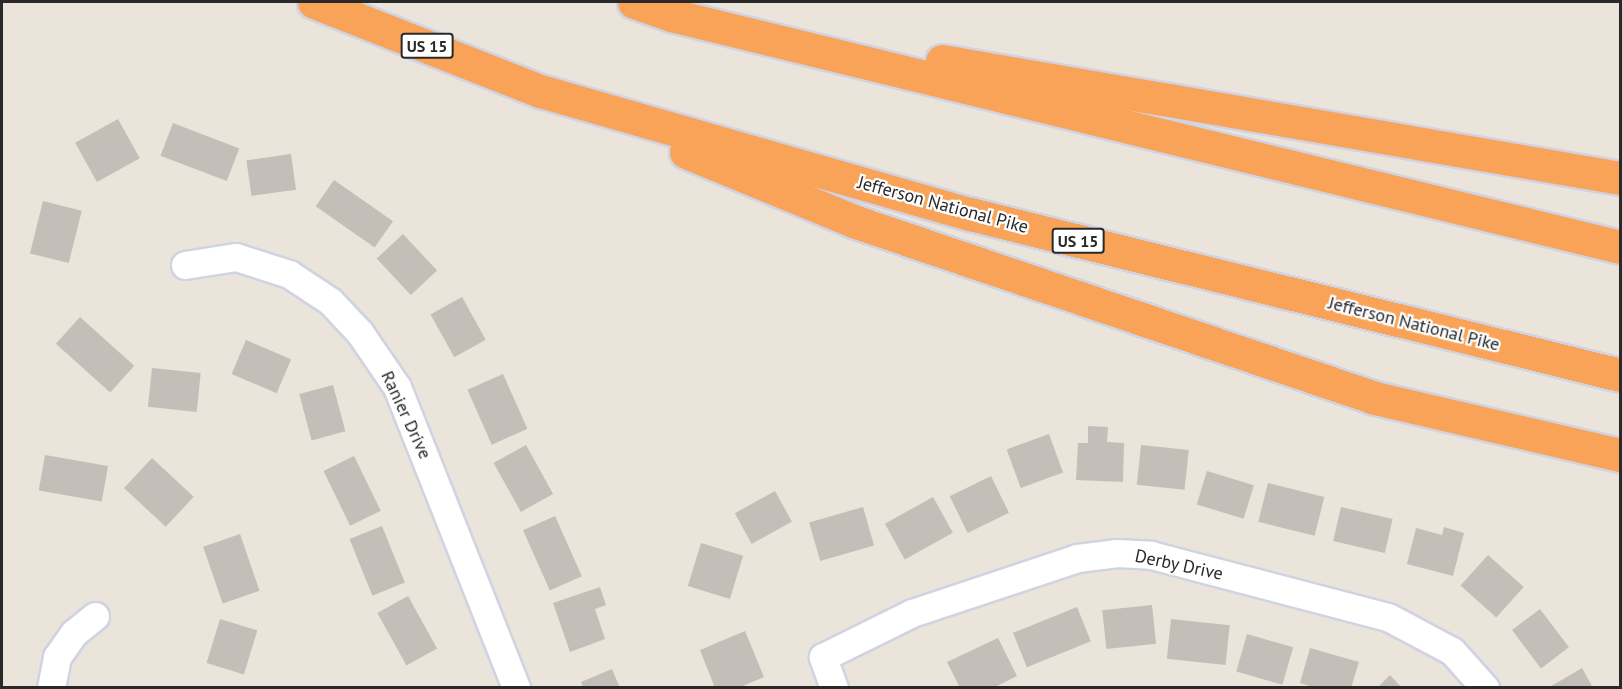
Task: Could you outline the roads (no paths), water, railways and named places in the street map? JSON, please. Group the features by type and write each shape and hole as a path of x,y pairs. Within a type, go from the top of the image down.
{"highway":[{"name":"Jefferson National Pike","path":"314,2 540,91 970,214 1620,375"},
{"path":"634,2 671,15 1620,247"},
{"path":"671,15 1552,164 1620,178"},
{"path":"540,91 856,222 1364,394 1620,455"},
{"path":"1552,164 1620,158"}],"street":[{"name":"Ranier Drive","path":"185,265 236,257 281,271 330,302 360,333 397,387 516,687"},
{"name":"Derby Drive","path":"834,687 823,657 912,613 1077,558 1116,553 1151,555 1388,617 1452,651 1485,687"},
{"path":"51,687 57,657 74,633 95,616"}]}
